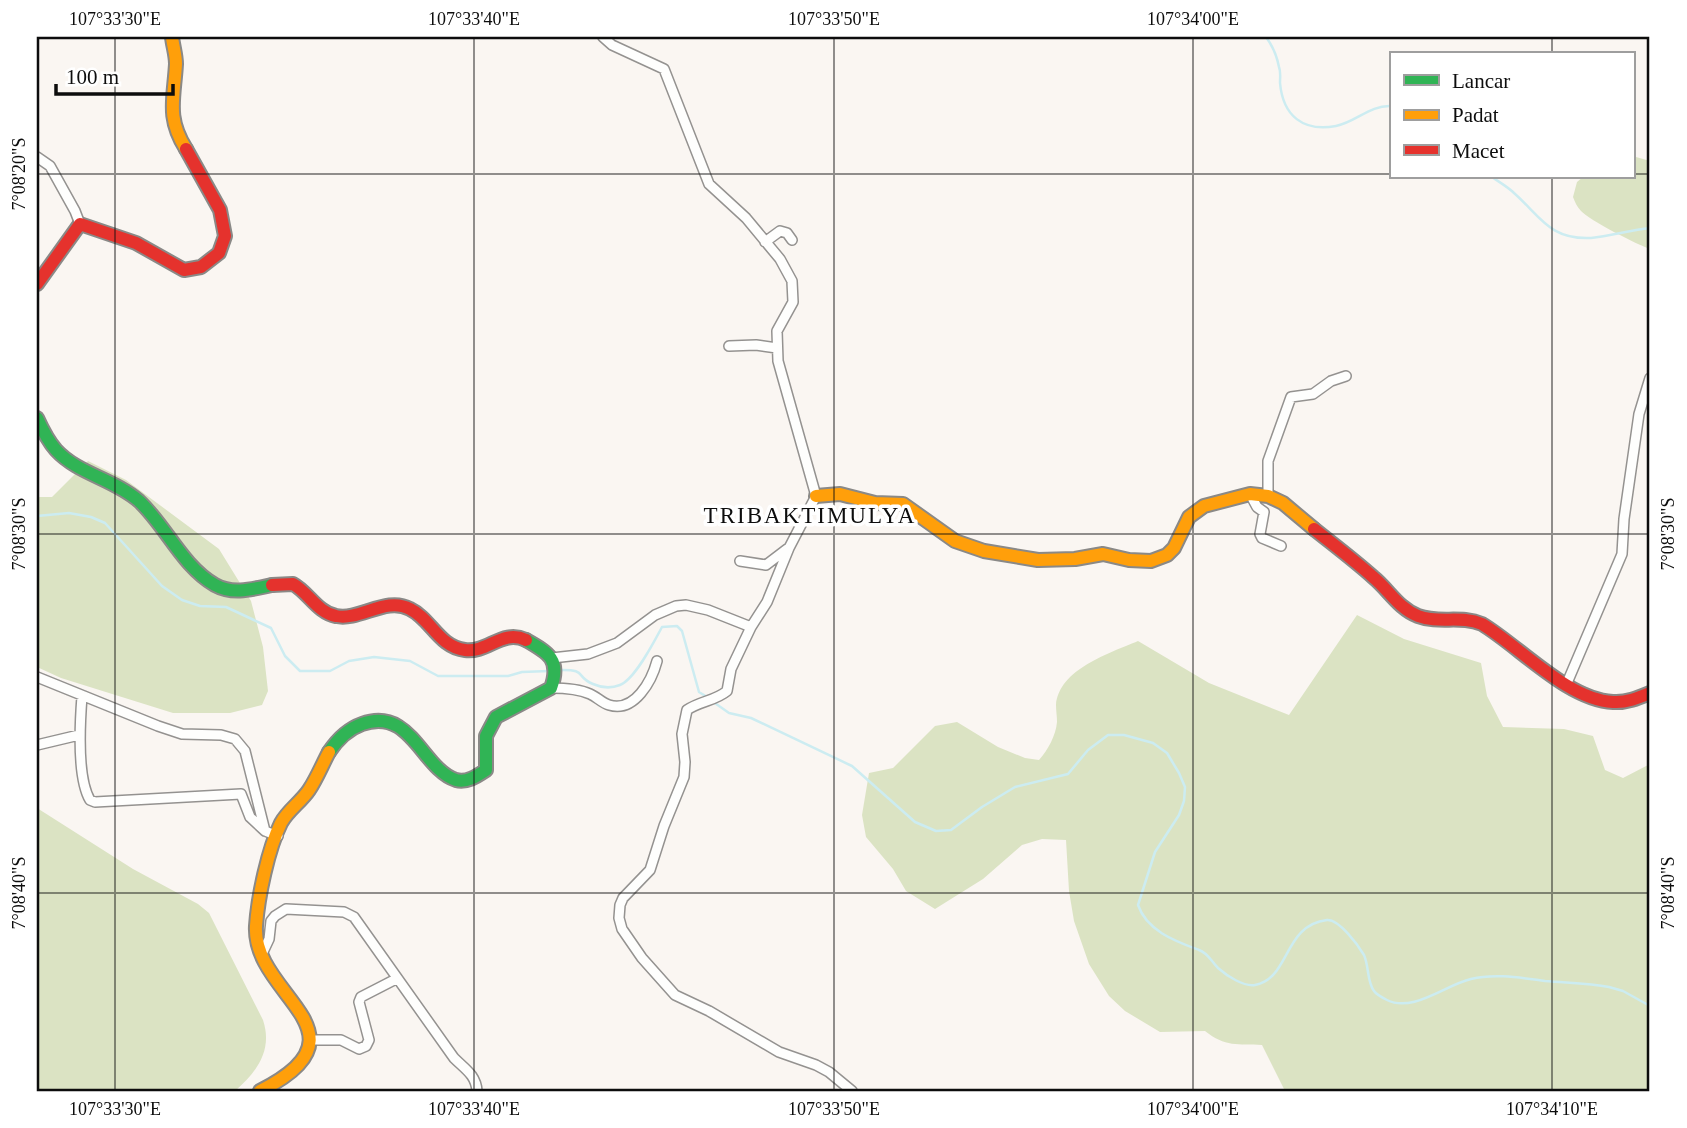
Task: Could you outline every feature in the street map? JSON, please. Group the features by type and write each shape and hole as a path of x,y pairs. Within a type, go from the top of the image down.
{"main road":[{"path":"37,284 80,224 136,243 184,270 201,267 222,248 224,230 220,210 179,138 173,122 171,101 176,62 172,37"},
{"path":"37,418 50,445 61,457 116,484 132,495 193,566 216,586 226,590 246,591 288,583 302,590 325,611 338,617 404,606 413,611 442,641 456,649 480,650 506,636 516,636 542,649 552,658 556,672 551,688 496,716 486,734 486,770 469,781 458,781 447,776 406,730 393,723 378,721 354,728 341,737 308,791 281,823 256,919 256,937 262,954 282,986 296,1001 312,1040 307,1058 298,1068 260,1091"},
{"path":"816,496 840,494 875,503 903,504 955,541 984,551 1038,560 1075,559 1103,554 1138,561 1151,561 1167,555 1174,548 1185,522 1195,511 1250,494 1268,496 1283,503 1376,579 1388,594 1412,614 1437,621 1454,619 1481,623 1591,697 1611,702 1630,700 1650,693"}],"street":[{"path":"603,37 664,69 709,184 746,218 787,271 793,290 790,311 777,331 777,348 782,381 816,496 789,548 767,602 751,627 732,669 727,691 687,710 682,734 684,777 650,870 620,905 620,924 642,958 675,995 709,1011 779,1052 829,1072 852,1091"},
{"path":"37,157 50,166 80,224"},
{"path":"765,242 780,231 787,233 792,240"},
{"path":"729,346 756,345 777,348"},
{"path":"1268,496 1268,461 1291,397 1313,394 1331,381 1346,376"},
{"path":"1567,683 1622,554 1624,519 1639,414 1650,378"},
{"path":"1250,494 1256,507 1264,512 1260,534 1262,538 1282,546"},
{"path":"740,561 766,565 789,548"},
{"path":"552,658 588,654 617,643 655,615 676,606 686,605 708,610 751,627"},
{"path":"551,688 584,692 608,705 620,706 634,700 647,686 657,661"},
{"path":"37,677 182,734 221,735 235,739 245,751 265,831"},
{"path":"82,696 79,735 86,792 90,800 94,802 241,794 250,817 265,831 278,836"},
{"path":"37,745 79,735"},
{"path":"262,954 271,921 286,909 344,912 354,917 454,1058 476,1081 477,1091"},
{"path":"312,1040 341,1040 359,1049 366,1046 369,1040 359,1002 361,997 396,979"}],"green space":[{"path":"1634,158 1650,161 1650,249 1586,215 1578,208 1573,197 1577,182 1582,178 1634,178"},
{"path":"88,461 126,480 219,549 251,601 263,647 268,691 262,705 230,713 173,713 61,678 37,667 37,497 52,497"},
{"path":"1357,615 1404,639 1481,663 1487,696 1503,727 1564,729 1593,736 1605,770 1623,778 1650,764 1650,1091 1285,1091 1262,1045 1225,1042 1205,1031 1160,1032 1125,1011 1109,996 1089,964 1074,921 1066,840 1042,839 1022,845 983,879 935,909 906,891 893,869 866,837 862,815 869,773 893,768 935,726 957,722 998,747 1025,758 1039,760 1055,732 1056,705 1059,692 1066,682 1088,664 1138,641 1209,683 1289,715"},
{"path":"37,808 209,913 266,1031 261,1060 235,1091 37,1091"}],"waterway":[{"path":"1266,37 1278,63 1285,104 1290,113 1305,124 1336,126 1376,108 1390,106"},
{"path":"1493,178 1512,191 1547,225 1565,235 1591,238 1650,228"},
{"path":"37,516 69,513 105,523 162,586 182,600 200,606 226,607 271,628 285,656 300,671 330,671 349,661 374,657 410,661 438,676 508,676 522,672 549,671"},
{"path":"559,670 578,672 588,681 600,686 620,685 638,668 662,627 677,626 682,631 699,692 707,697"},
{"path":"712,701 729,713 751,718 852,766 915,822 936,831 951,830 1015,787 1068,774 1088,750 1108,735 1124,735 1153,743 1167,753 1179,773 1185,787 1184,801 1179,815 1155,852 1138,905 1142,914 1155,928 1172,939 1202,951 1222,971 1246,984 1255,985 1266,981 1275,973 1302,931 1327,920 1342,928 1364,955 1370,983 1375,992 1397,1003 1418,1001 1471,979 1499,976 1609,987 1623,991 1650,1006"}],"traffic: fast":[{"path":"37,418 50,443 65,458 139,501 203,577 229,590 272,585"},
{"path":"329,752 339,739 352,729 379,721 393,724 404,731 444,774 460,781 475,777 486,770 486,736 496,717 551,688 555,671 551,658 526,640"}],"traffic: slow":[{"path":"172,37 176,64 174,117 186,149"},
{"path":"816,496 840,494 875,503 903,504 955,541 984,551 1038,560 1075,559 1103,554 1129,560 1151,561 1167,555 1174,548 1189,517 1204,506 1250,494 1268,496 1283,503 1314,529"},
{"path":"260,1091 293,1070 308,1050 309,1031 300,1013 271,973 260,951 256,926 261,888 281,823 309,790 329,752"}],"traffic: jam":[{"path":"37,284 80,224 136,243 184,270 201,267 219,253 225,236 220,210 186,149"},
{"path":"1314,529 1379,582 1411,613 1426,618 1466,620 1482,624 1562,683 1596,699 1623,702 1650,693"},
{"path":"272,585 293,584 318,607 336,616 345,617 392,605 410,609 424,619 448,644 465,650 481,648 510,637 526,640"}],"district":[{"name":"TRIBAKTIMULYA","path":"810,515"}]}
